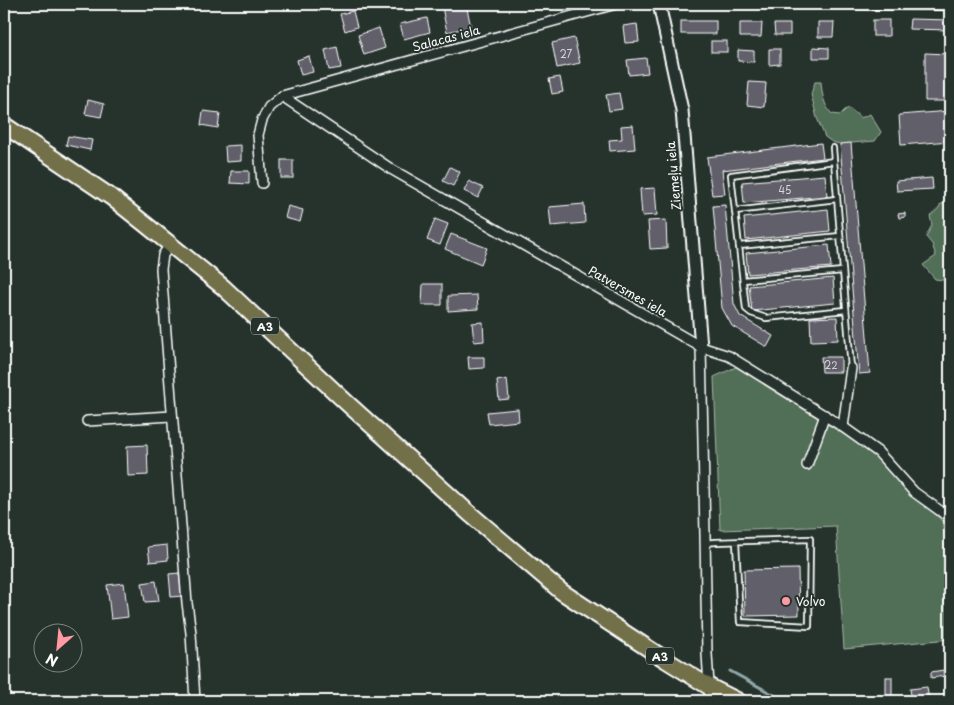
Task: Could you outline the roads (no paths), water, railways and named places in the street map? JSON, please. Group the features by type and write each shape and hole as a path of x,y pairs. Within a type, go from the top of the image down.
{"highway":[{"name":"A3","path":"4,125 111,197 223,287 362,417 469,513 562,592 666,660 708,686 738,701"}],"street":[{"name":"Salacas iela","path":"282,96 616,4"},
{"name":"Ziemeļu iela","path":"659,4 682,110 701,347"},
{"path":"857,4 950,5"},
{"path":"262,183 258,135 262,120 269,107 282,96"},
{"name":"Patversmes iela","path":"282,96 391,169 701,347 729,356 825,415 878,452 914,492 950,518"},
{"path":"170,245 163,255 162,269 195,701"},
{"path":"701,347 708,686 710,701"},
{"path":"843,427 851,368"},
{"path":"807,466 825,415"},
{"path":"87,421 172,416"}],"lane":[{"path":"833,148 851,368"},
{"path":"834,161 732,174 746,309 751,313 766,318 846,310"},
{"path":"736,211 837,199"},
{"path":"739,246 840,236"},
{"path":"743,280 843,271"},
{"path":"706,543 810,539 809,626 740,622 736,542"}],"waterway":[{"path":"730,671 785,701"}],"place":[{"name":"Volvo","path":"786,601"}]}
